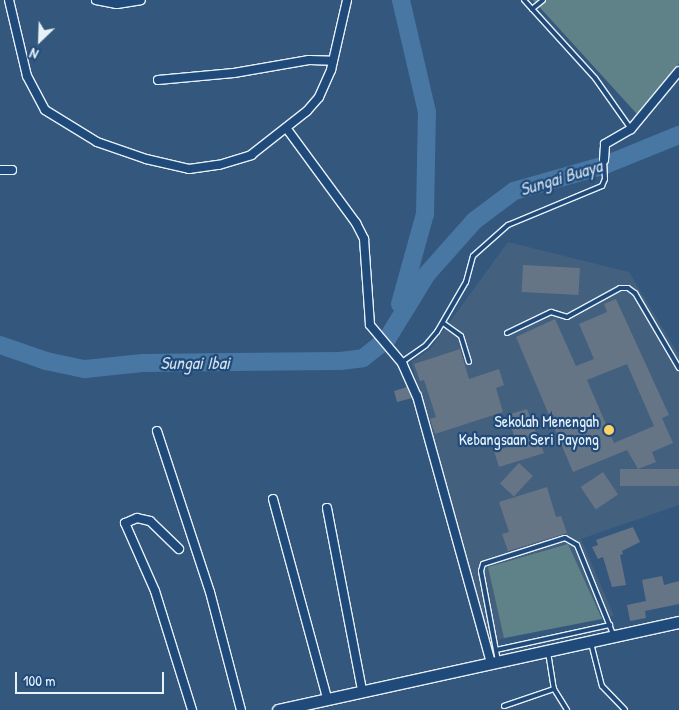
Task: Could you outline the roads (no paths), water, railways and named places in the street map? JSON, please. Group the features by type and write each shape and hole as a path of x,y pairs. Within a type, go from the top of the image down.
{"main road":[{"path":"278,710 495,658 591,641 612,631 679,622"}],"street":[{"path":"9,0 20,52 36,96 60,121 98,142 146,159 189,169 219,166 250,155 287,129 319,97 333,61 347,0"},
{"path":"96,0 117,4 141,0"},
{"path":"158,80 234,73 309,60 333,61"},
{"path":"604,160 605,144 631,129 679,71"},
{"path":"287,129 356,223 364,239 369,319 373,330 402,363 417,396 495,658"},
{"path":"0,170 12,170"},
{"path":"157,431 210,592 241,710"},
{"path":"273,499 327,698"},
{"path":"327,508 362,690"},
{"path":"179,549 150,521 137,518 125,523 155,591 192,710"}],"lane":[{"path":"524,0 595,78 631,129"},
{"path":"532,8 543,0"},
{"path":"402,363 426,346 443,323 466,282 473,256 501,229 599,188 605,179 604,160"},
{"path":"507,333 551,312 568,317 620,288 628,288 635,293 679,368"},
{"path":"443,323 461,336 469,362"},
{"path":"565,538 577,545 612,631 495,658 481,571 483,564 565,538"},
{"path":"591,641 602,686 625,710"},
{"path":"547,650 554,689 568,710"},
{"path":"504,706 554,689"}],"waterway":[{"path":"400,304 425,214 427,112 401,0"},
{"name":"Sungai Ibai","path":"0,345 46,361 85,369 143,363 340,361 363,358 387,339 427,274 474,221 514,191 605,165 679,135"}],"place":[{"name":"Sekolah Menengah Kebangsaan Seri Payong","path":"609,430"}],"water label":[{"name":"Sungai Buaya","path":"561,178"}]}
